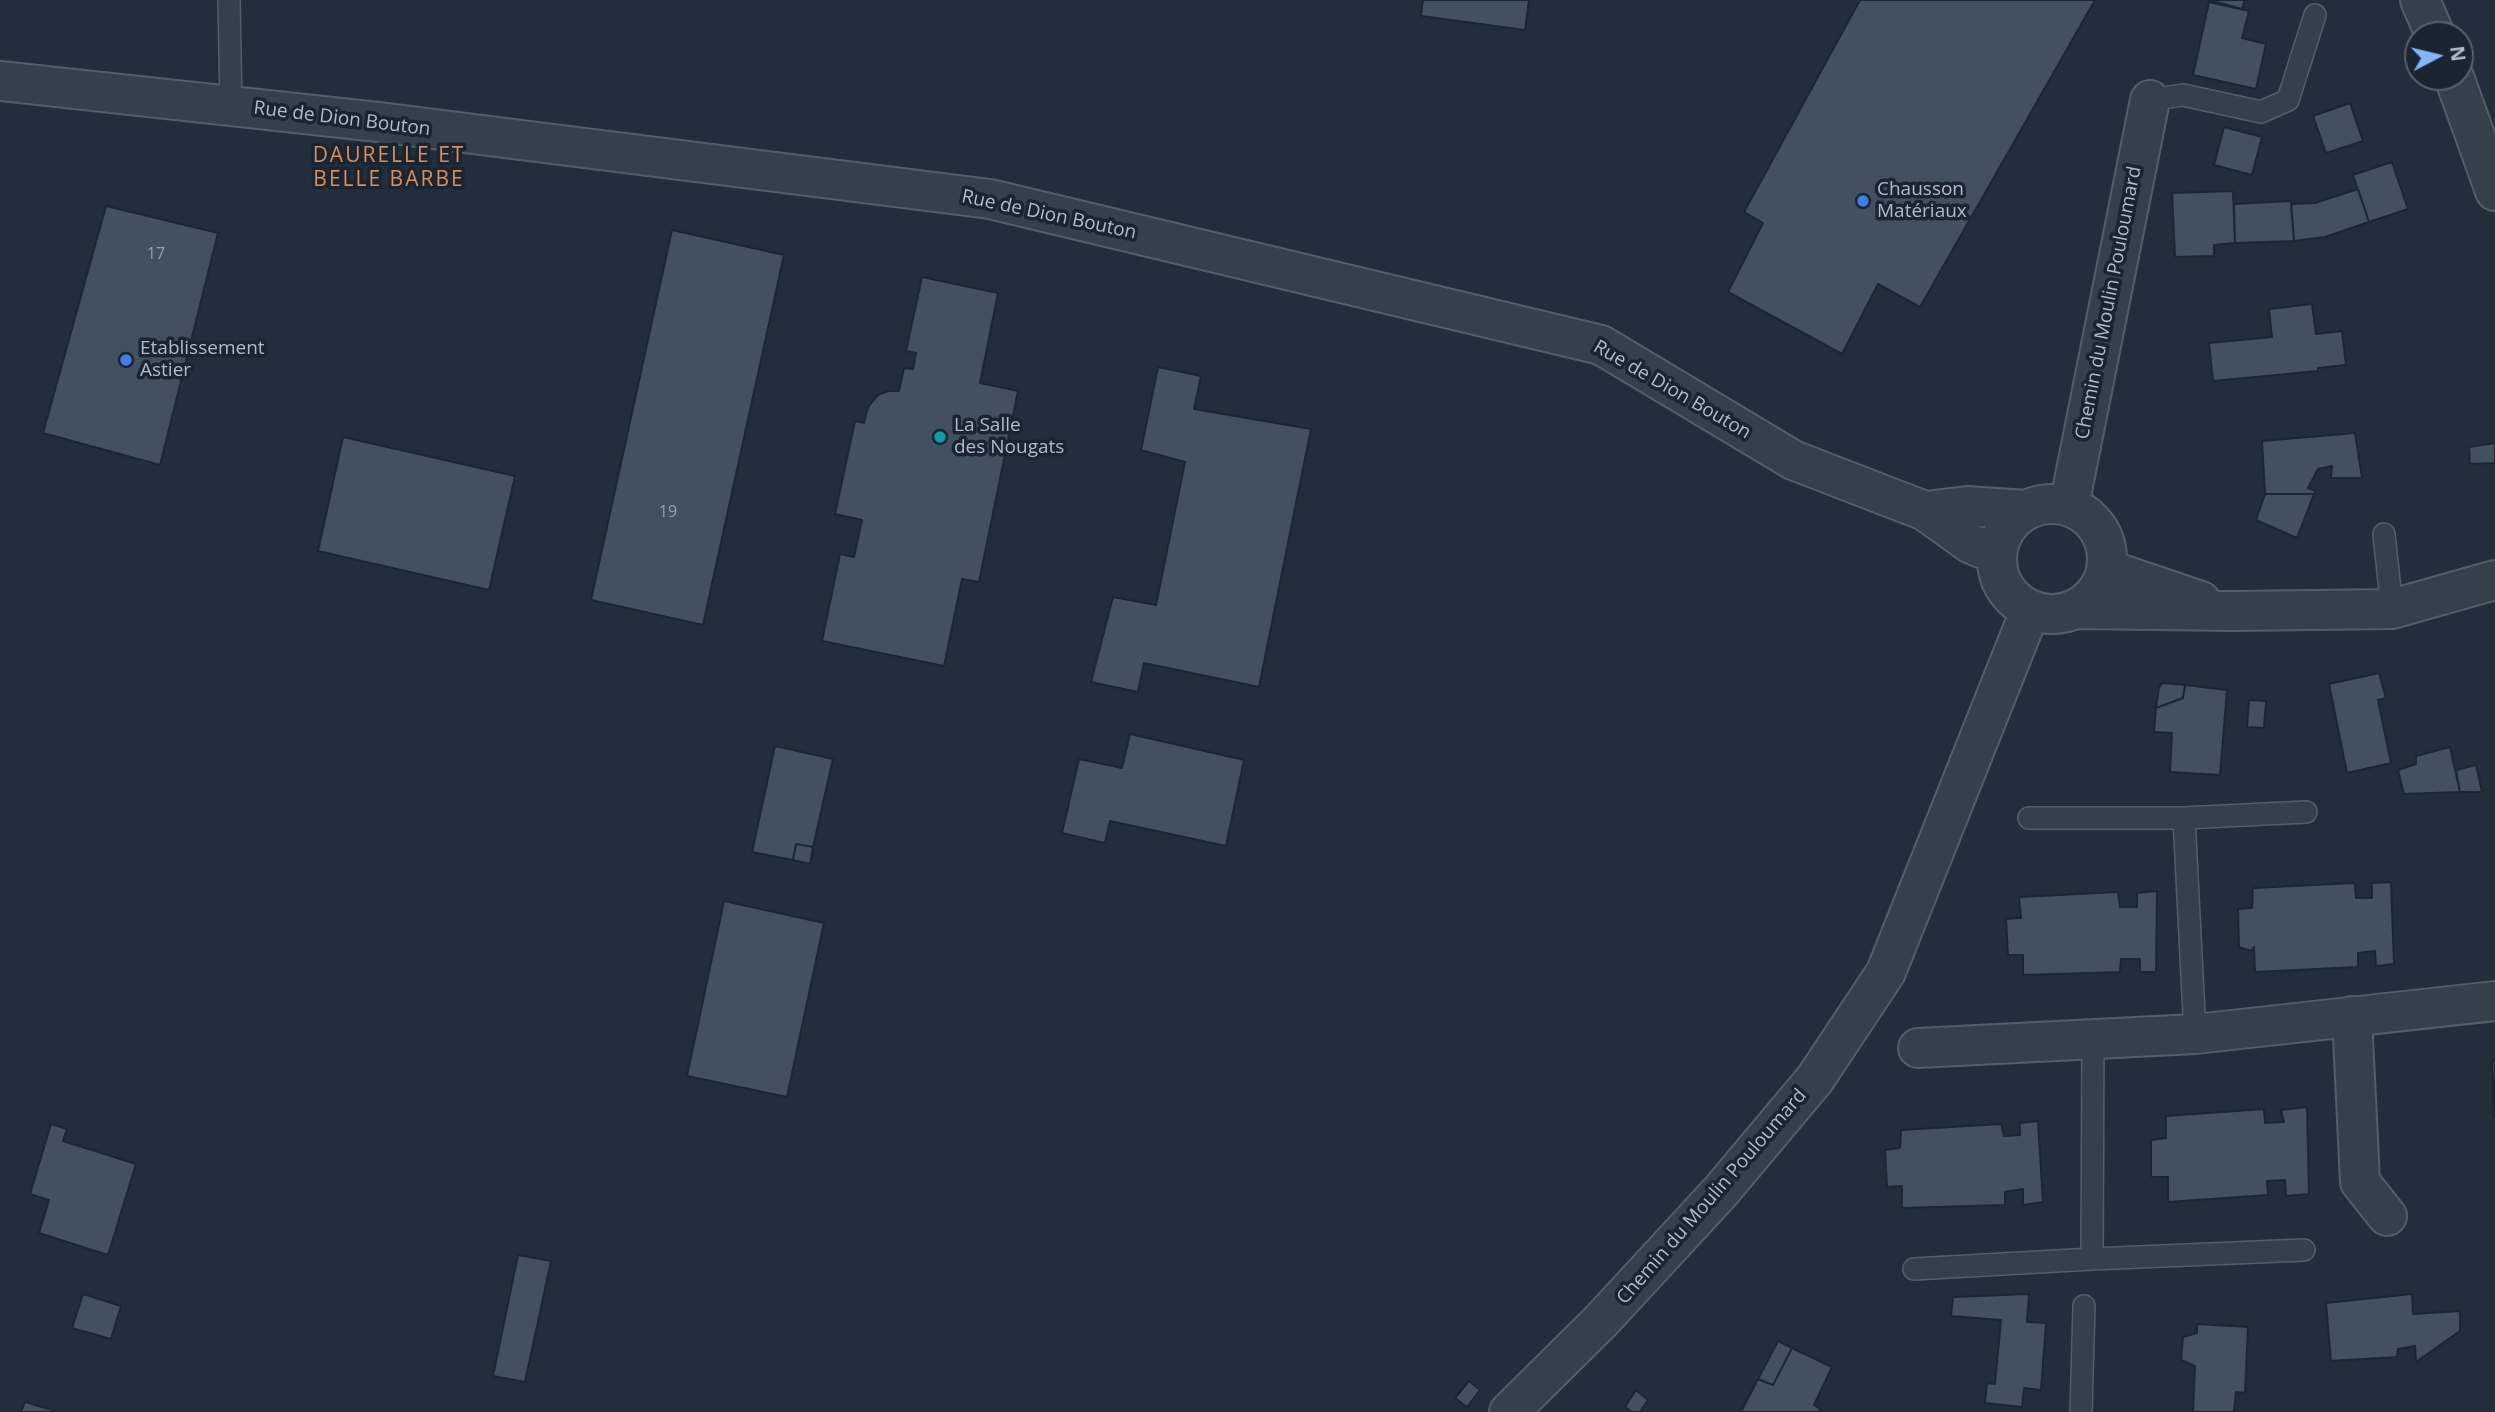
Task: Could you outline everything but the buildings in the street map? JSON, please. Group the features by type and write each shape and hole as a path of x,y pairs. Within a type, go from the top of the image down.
{"street":[{"path":"2420,0 2429,21"},
{"name":"Rue de Dion Bouton","path":"0,81 231,106 990,199 1044,211 1601,345 1793,460 1926,511 1972,544 1996,554"},
{"path":"2459,91 2495,191"},
{"name":"Chemin du Moulin Pouloumard","path":"2069,506 2150,100"},
{"path":"2076,609 2095,595 2105,574 2107,556 2104,540 2084,513 2069,506 2052,503 2036,506 2009,524 1996,554 1998,572 2004,588 2016,601 2030,611 2053,615 2076,609 2392,609 2495,580"},
{"name":"Rue de Dion Bouton","path":"1926,511 1967,506 2027,510"},
{"path":"2105,574 2121,574 2233,611"},
{"name":"Chemin du Moulin Pouloumard","path":"1509,1412 1601,1321 1721,1191 1815,1079 1886,972 2030,611"},
{"path":"1918,1048 2195,1034 2495,1001"},
{"path":"2352,1016 2360,1182 2387,1216"}],"lane":[{"path":"229,0 231,106"},
{"path":"2150,100 2183,95 2261,112 2288,100 2315,15"},
{"path":"2384,534 2392,609"},
{"path":"2029,818 2184,818 2306,812"},
{"path":"2184,818 2195,1034"},
{"path":"2092,1039 2092,1259"},
{"path":"1914,1269 2304,1250"},
{"path":"2081,1412 2084,1306"}],"place":[{"name":"Chausson Matériaux","path":"1863,201"},
{"name":"Etablissement Astier","path":"126,360"},
{"name":"La Salle des Nougats","path":"940,437"}],"district":[{"name":"DAURELLE ET BELLE BARBE","path":"389,168"}]}
